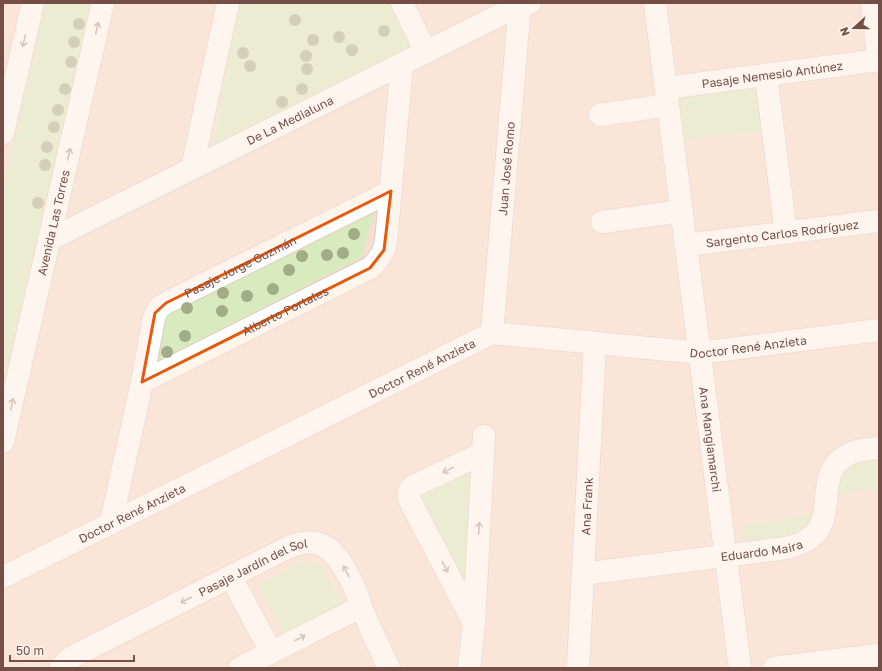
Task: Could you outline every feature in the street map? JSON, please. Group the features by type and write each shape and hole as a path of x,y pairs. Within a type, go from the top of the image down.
{"street":[{"path":"3,130 33,3"},
{"name":"Avenida Las Torres","path":"3,442 103,3"},
{"path":"192,168 228,3"},
{"path":"402,3 426,52"},
{"name":"Ana Mangiamarchi","path":"655,3 740,668"},
{"path":"872,3 878,50"},
{"name":"De La Medialuna","path":"50,240 523,4"},
{"name":"Juan José Romo","path":"492,333 523,4"},
{"name":"Pasaje Nemesio Antúnez","path":"667,97 878,50"},
{"name":"Alberto Portales","path":"142,382 370,268 380,258 386,242 402,64"},
{"path":"766,75 786,232"},
{"path":"600,115 667,97"},
{"name":"Pasaje Jorge Guzmán","path":"142,382 154,318 157,309 161,305 391,191"},
{"path":"602,222 682,210"},
{"name":"Sargento Carlos Rodríguez","path":"686,245 879,221"},
{"name":"Doctor René Anzieta","path":"3,577 492,333 700,353 879,330"},
{"name":"Ana Frank","path":"578,668 595,344"},
{"path":"111,523 142,382"},
{"path":"469,668 474,623 484,444 411,488 408,495 474,623"},
{"name":"Eduardo Maira","path":"583,574 786,548 802,544 815,534 824,518 827,485 832,469 838,462 850,453 879,448"},
{"name":"Pasaje Jardín del Sol","path":"61,668 74,656 230,577 296,545 303,543 317,543 331,550 342,563 357,594 360,607 389,668"},
{"path":"230,577 271,652"},
{"path":"240,668 360,607"},
{"path":"774,668 879,655"}],"highlighted area":[{"path":"391,191 384,250 370,268 142,382 155,313 166,303"}],"shaded area":[{"path":"3,3 879,3 879,668 3,668"}],"green space":[{"path":"46,3 94,3 3,405 3,190"},
{"path":"237,3 396,3 418,48 213,150"},
{"path":"763,88 768,130 684,140 679,98"},
{"path":"374,212 362,257 151,365 161,317"},
{"path":"879,457 879,487 839,495 839,476 858,461"},
{"path":"474,470 466,594 418,497"},
{"path":"815,514 811,529 798,536 745,544 743,526"},
{"path":"309,561 321,564 344,607 287,638 258,585 297,563"}]}
